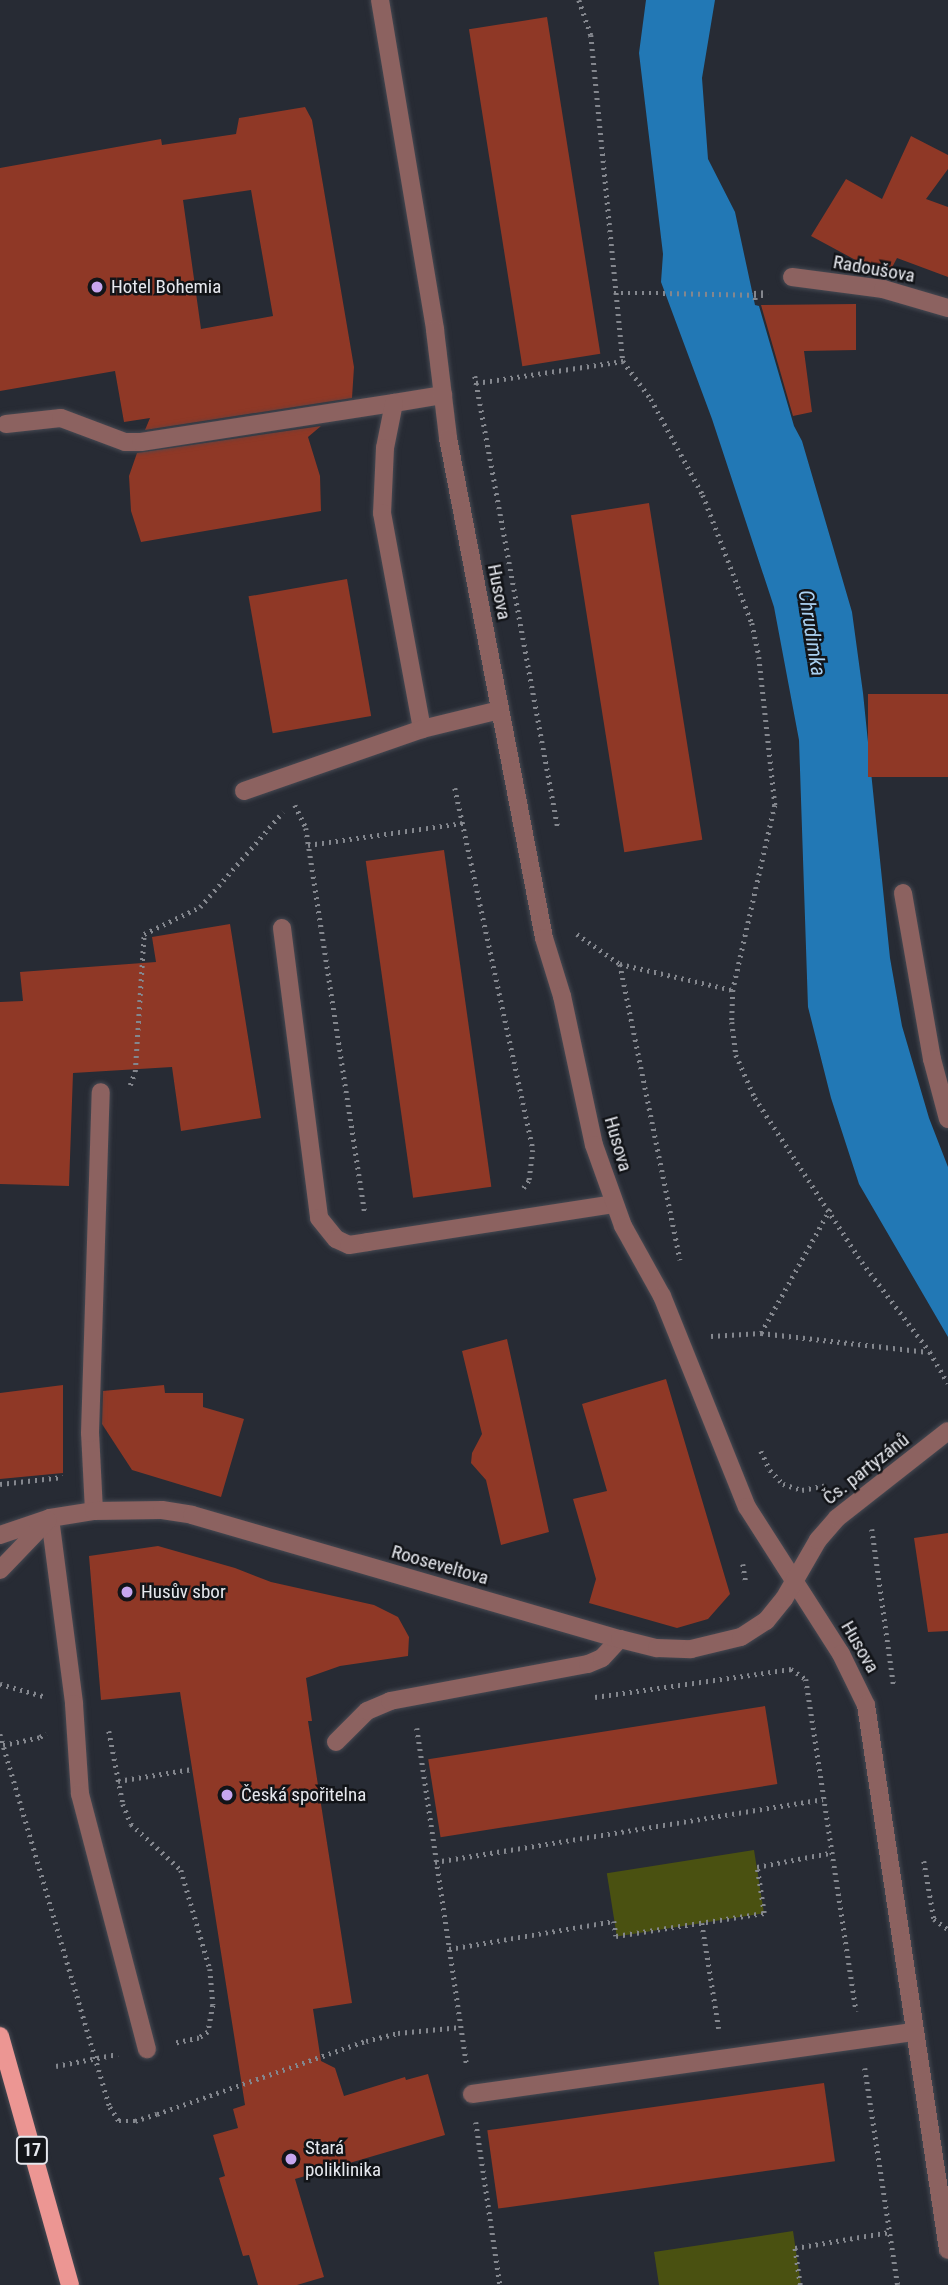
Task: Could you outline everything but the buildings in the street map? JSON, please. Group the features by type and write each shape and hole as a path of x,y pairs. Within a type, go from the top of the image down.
{"main road":[{"name":"17","path":"0,2036 70,2285"}],"street":[{"name":"Husova","path":"380,0 435,330 448,438 544,938 562,996 594,1145 614,1204 662,1296 747,1507 841,1654 866,1705 948,2249"},
{"name":"Radoušova","path":"792,278 883,289 948,308"},
{"path":"6,424 61,418 125,442 141,442 443,395"},
{"path":"394,403 385,448 382,513 422,730"},
{"path":"244,792 422,730 500,710"},
{"path":"904,893 932,1059 948,1119"},
{"path":"282,928 319,1218 336,1239 349,1245 614,1204"},
{"path":"94,1511 90,1443 102,1092"},
{"name":"Čs. partyzánů","path":"795,1581 818,1540 836,1518 948,1431"},
{"name":"Rooseveltova","path":"0,1535 50,1518 94,1511 138,1508 192,1515 620,1639 676,1649 708,1646 741,1637 766,1621 795,1581"},
{"path":"0,1570 50,1518"},
{"path":"50,1518 74,1704 80,1794 146,2049"},
{"path":"336,1742 367,1711 390,1701 588,1664 602,1658 620,1639"},
{"path":"472,2094 915,2032"}],"path":[{"path":"579,0 591,35 622,361 651,399 703,495 752,623 760,657 775,805 733,990 732,1022 736,1055 755,1098 830,1209 862,1262 930,1352 948,1383"},
{"path":"614,293 663,293 763,294 754,293 755,300"},
{"path":"560,842 476,383 622,361"},
{"path":"455,788 533,1150 529,1181 520,1193"},
{"path":"102,1092 121,1091 131,1085 135,1072 144,934 200,906 292,801 303,819 308,845 368,1242"},
{"path":"308,845 463,823"},
{"path":"575,923 578,937 620,964 733,990"},
{"path":"620,964 682,1272"},
{"path":"761,1333 830,1209"},
{"path":"705,1326 715,1348"},
{"path":"710,1336 761,1333 930,1352"},
{"path":"755,1439 770,1470 783,1484 793,1489 810,1490 837,1480"},
{"path":"0,1484 68,1476"},
{"path":"877,1522 872,1530 883,1624"},
{"path":"743,1564 746,1583"},
{"path":"590,1698 791,1669 806,1679 830,1853 898,2285"},
{"path":"422,1722 417,1726 416,1741 500,2285"},
{"path":"56,2066 199,2038 208,2032 213,2005 209,1969 181,1870 131,1824 118,1781 108,1727"},
{"path":"0,1734 113,2115 125,2123 366,2041 398,2033 461,2027"},
{"path":"118,1781 192,1769"},
{"path":"435,1862 823,1799"},
{"path":"449,1949 614,1922 616,1936 764,1913 757,1867 830,1853"},
{"path":"702,1923 724,2059"},
{"path":"800,2285 795,2248 890,2232"}],"green space":[{"path":"754,1850 764,1913 617,1937 607,1873"},
{"path":"793,2231 801,2285 659,2285 654,2252"}],"water":[{"name":"Chrudimka","path":"646,0 715,0 702,78 708,159 735,212 755,305 759,306 794,426 802,441 852,612 890,958 902,1026 929,1118 948,1167 948,1337 859,1184 831,1098 808,1007 799,740 774,607 712,419 661,282 663,254 639,53"}],"place":[{"name":"Hotel Bohemia","path":"97,287"},
{"name":"Husův sbor","path":"127,1592"},
{"name":"Česká spořitelna","path":"227,1795"},
{"name":"Stará poliklinika","path":"291,2159"}]}
